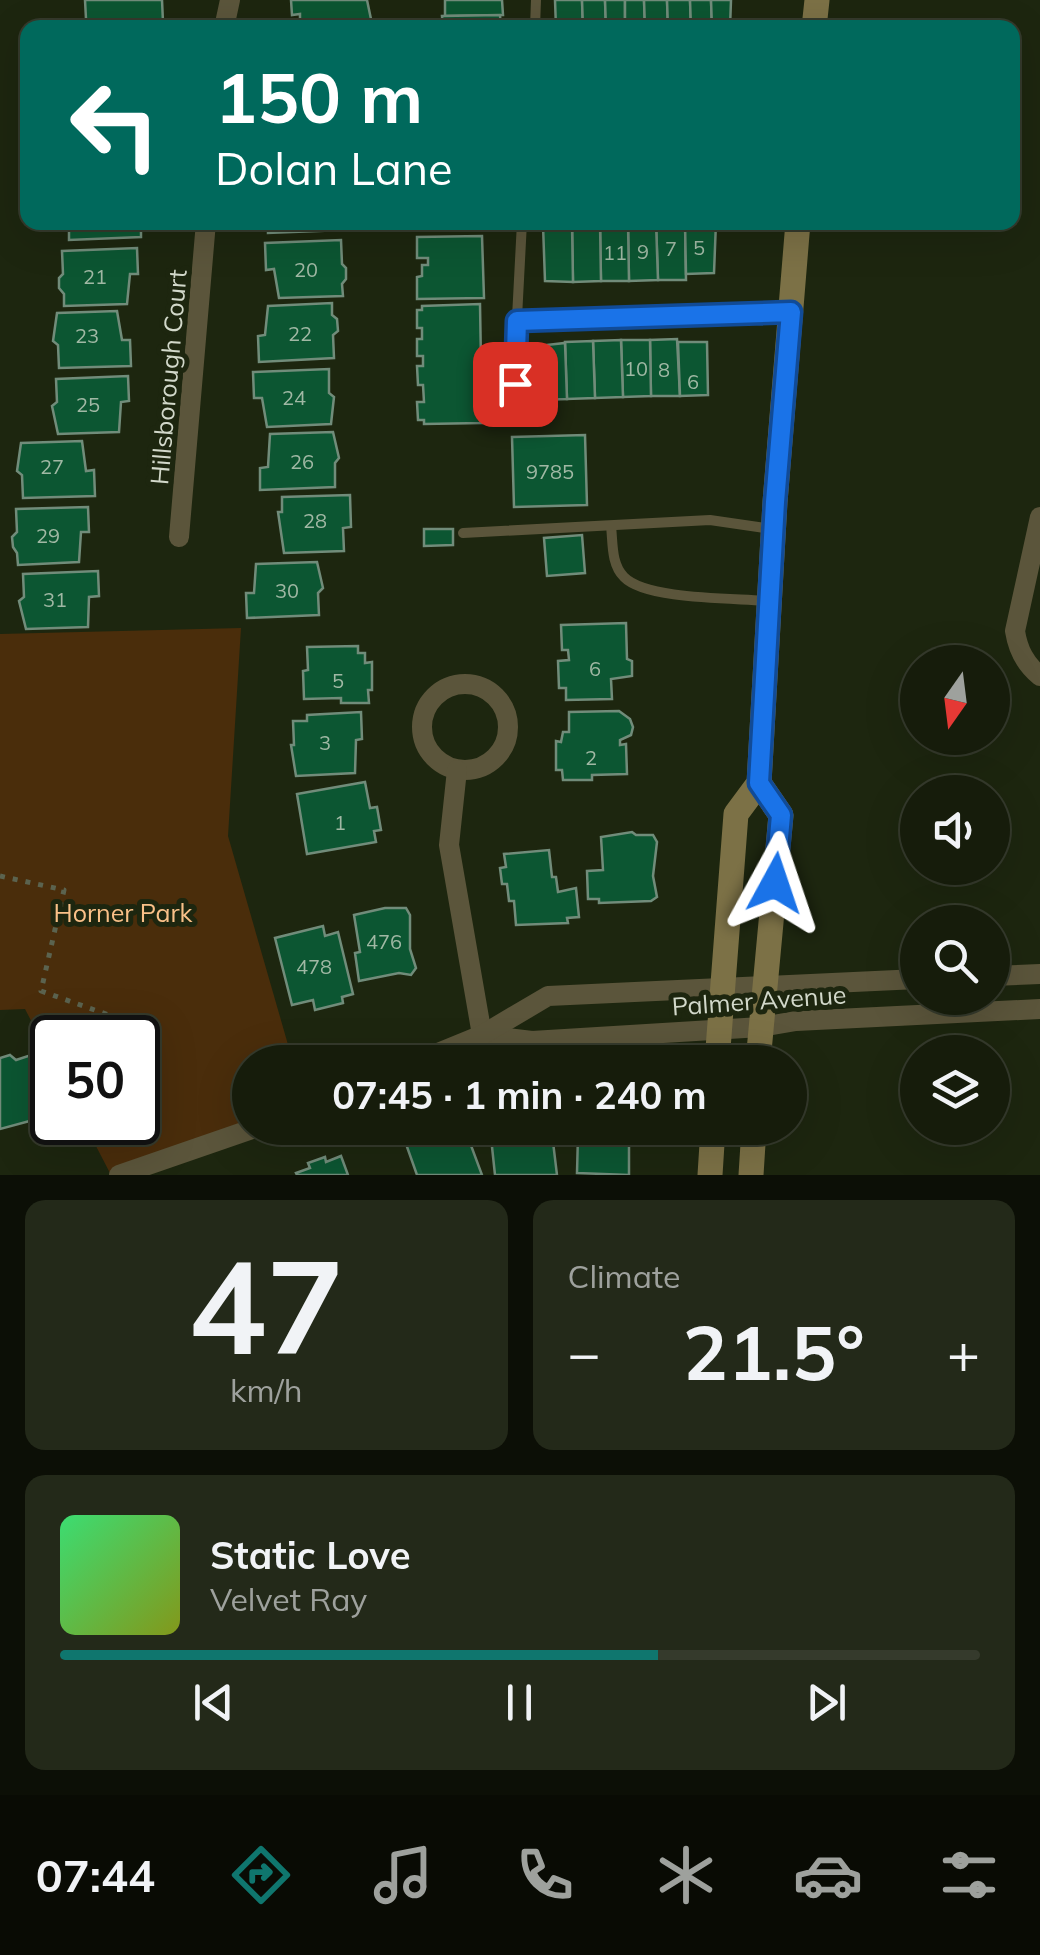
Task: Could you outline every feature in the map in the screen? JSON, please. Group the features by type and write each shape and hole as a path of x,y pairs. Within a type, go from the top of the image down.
{"main road":[{"path":"719,1045 736,814 759,783 773,530 797,230"},
{"path":"759,783 781,815 759,1045"},
{"path":"710,1175 712,1145"},
{"path":"752,1175 753,1145"}],"street":[{"name":"Hillsborough Court","path":"178,537 205,230"},
{"path":"1033,668 1018,648 1014,631 1040,517"},
{"path":"456,684 474,684 489,690 501,702 508,718 508,735 502,751 490,763 474,770 457,770 441,763 429,751 422,736 422,719 428,703 440,691 456,684"},
{"path":"457,770 449,845 482,1035"},
{"path":"1010,975 1040,974"},
{"name":"Palmer Avenue","path":"458,1045 548,996 900,980"},
{"name":"Palmer Avenue","path":"482,1035 532,1041 796,1021 1040,1009"},
{"path":"118,1175 178,1166 232,1140"}],"lane":[{"path":"516,412 522,230"},
{"path":"517,321 791,312"},
{"path":"462,533 710,520 773,530"},
{"path":"612,526 614,562 633,585 655,591 769,601"}],"path":[{"path":"0,876 64,890 40,991 109,1015"}],"green space":[{"name":"Horner Park","path":"241,628 228,836 288,1045 232,1045 232,1134 111,1175 95,1145 160,1145 160,1015 30,1015 30,1019 25,1009 0,1010 0,634"}],"building":[{"path":"85,0 162,0 163,20 86,19"},
{"path":"291,0 367,0 371,20 300,20 300,14 292,15"},
{"path":"445,0 502,0 503,15 445,16"},
{"path":"555,0 582,0 583,20 556,20"},
{"path":"582,0 605,0 606,20 583,20"},
{"path":"605,0 625,0 625,20 606,20"},
{"path":"625,0 644,0 645,20 625,20"},
{"path":"644,0 667,0 668,20 645,20"},
{"path":"667,0 690,0 691,20 668,20"},
{"path":"690,0 711,0 712,20 691,20"},
{"path":"711,0 731,0 730,20 712,20"},
{"path":"500,15 500,20 442,20 442,16"},
{"path":"69,230 141,230 141,237 69,240"},
{"path":"268,230 343,230 268,233"},
{"path":"543,230 572,230 573,282 545,281"},
{"path":"572,230 600,230 601,281 573,282"},
{"path":"600,230 628,230 629,281 601,281"},
{"path":"628,230 656,230 658,280 629,281"},
{"path":"656,230 685,230 686,280 658,280"},
{"path":"685,230 716,230 714,273 686,274"},
{"path":"482,236 484,298 417,299 417,277 422,276 422,265 428,265 428,258 417,258 417,237"},
{"path":"341,240 342,264 346,268 343,296 279,298 274,269 266,270 265,243"},
{"path":"137,248 138,274 130,274 127,304 64,306 64,294 59,288 62,251"},
{"path":"332,303 338,331 333,335 334,358 259,362 258,336 265,335 268,306"},
{"path":"480,304 482,423 424,424 424,420 418,420 417,402 424,402 423,385 418,385 417,366 423,366 423,356 417,356 422,328 417,328 417,310 422,310 422,306"},
{"path":"117,311 122,340 130,340 131,366 59,368 58,345 53,341 57,313"},
{"path":"677,339 680,396 651,396 650,340"},
{"path":"621,340 650,340 651,396 623,397"},
{"path":"621,340 623,397 595,398 593,341"},
{"path":"593,341 595,398 567,399 565,342"},
{"path":"678,342 707,342 708,395 680,396"},
{"path":"565,343 567,399 539,400 537,346"},
{"path":"329,369 329,393 334,397 331,424 267,427 262,398 254,398 253,372"},
{"path":"128,376 129,401 121,402 119,432 58,434 52,406 57,402 56,379"},
{"path":"333,432 339,458 335,463 335,487 260,490 260,468 268,467 270,434"},
{"path":"585,435 587,505 514,507 512,437"},
{"path":"82,441 86,471 94,470 95,496 23,498 22,475 17,471 21,443"},
{"path":"350,495 351,527 343,528 344,551 284,553 278,512 282,512 282,497"},
{"path":"88,507 89,532 81,532 79,562 18,565 12,537 17,532 16,509"},
{"path":"424,529 453,529 453,545 424,546"},
{"path":"582,535 585,573 547,576 544,538"},
{"path":"317,562 323,588 318,593 319,615 247,618 246,593 254,593 256,564"},
{"path":"98,571 99,596 89,597 88,627 26,629 19,601 24,597 23,574"},
{"path":"626,623 627,659 632,661 632,676 611,679 612,699 566,700 566,688 559,688 558,661 569,660 568,650 562,650 561,625"},
{"path":"358,646 358,653 365,653 365,663 372,662 369,703 341,703 341,698 304,699 307,647"},
{"path":"619,711 630,719 633,727 631,735 620,740 620,745 626,744 627,774 563,780 562,770 556,770 556,741 561,742 563,732 569,732 569,712"},
{"path":"361,712 362,739 356,740 355,773 296,776 291,745 293,721 307,721 307,715"},
{"path":"365,782 370,808 377,807 381,830 374,831 376,842 307,854 297,794"},
{"path":"632,832 653,835 657,842 653,876 657,897 651,901 599,903 599,899 588,899 587,871 603,870 601,837"},
{"path":"549,850 558,892 576,888 579,917 567,918 568,923 516,925 514,901 509,901 507,884 502,884 500,868 506,867 504,854"},
{"path":"406,908 410,915 410,949 416,968 411,975 399,973 359,981 355,953 360,952 354,915"},
{"path":"323,926 325,936 338,932 353,994 342,997 343,1003 315,1010 313,1000 292,1005 275,938"},
{"path":"10,1055 16,1060 30,1055 30,1121 0,1129 0,1058"},
{"path":"406,1145 471,1145 482,1175 417,1175"},
{"path":"492,1145 553,1145 557,1175 495,1175"},
{"path":"578,1145 629,1145 629,1175 577,1173"},
{"path":"341,1156 348,1175 296,1173 310,1168 308,1163"}],"route":[{"path":"515,384 517,321 791,312 775,502 759,783 781,815 775,883"}]}
